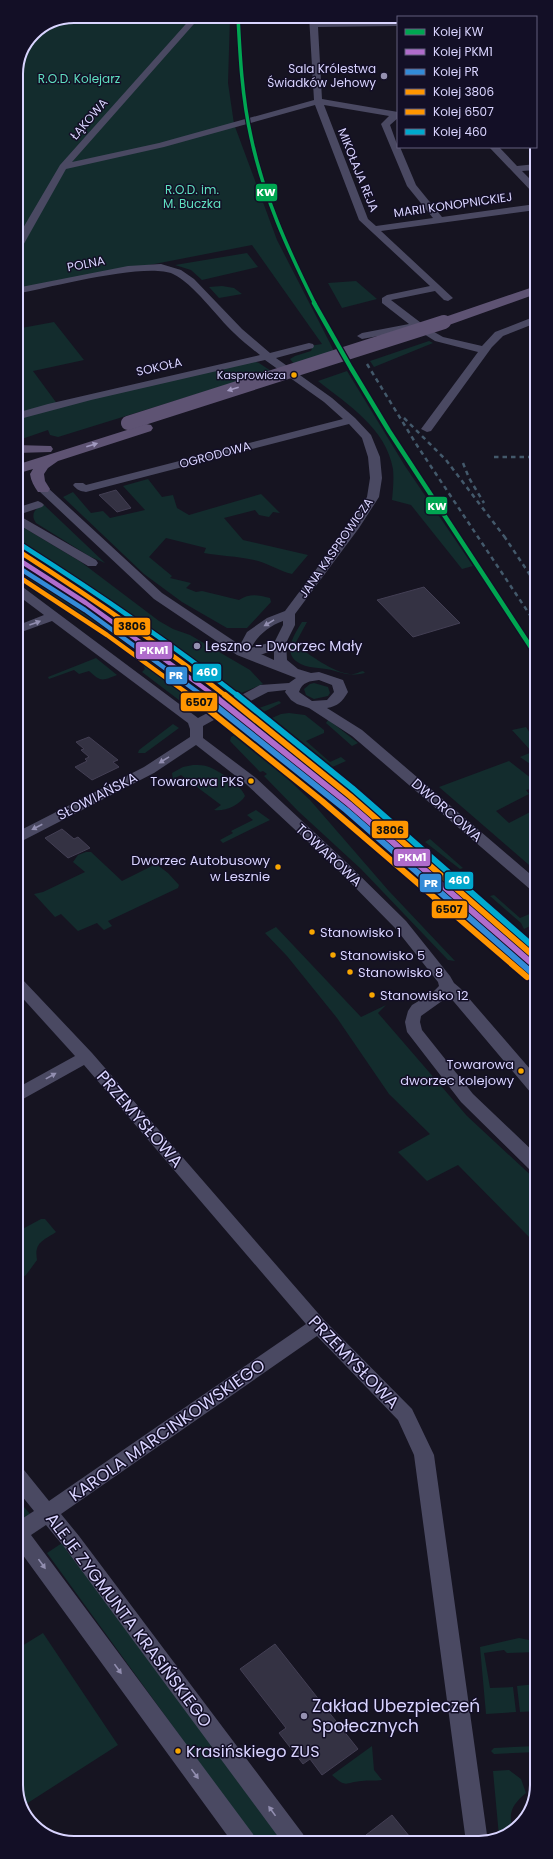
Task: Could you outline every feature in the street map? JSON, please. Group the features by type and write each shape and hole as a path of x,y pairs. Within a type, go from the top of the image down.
{"main road":[{"path":"449,325 530,292"},
{"path":"23,466 50,453 449,325 530,301"},
{"path":"23,450 50,453"},
{"path":"23,457 50,453"},
{"path":"43,489 38,481 37,474 50,453"},
{"path":"23,482 43,489"}],"street":[{"name":"ŁĄKOWA","path":"23,237 63,167 191,23"},
{"name":"MIKOŁAJA REJA","path":"313,23 318,101 364,220 448,298"},
{"path":"63,167 161,145 318,101 397,115"},
{"path":"397,115 385,124 412,186 440,220"},
{"path":"495,148 530,184"},
{"path":"516,170 530,168"},
{"name":"MARII KONOPNICKIEJ","path":"373,229 530,208"},
{"name":"POLNA","path":"23,290 128,269 161,267"},
{"name":"JANA KASPROWICZA","path":"161,267 177,272 190,281 238,331 268,357 328,400 351,420 367,437 374,457 376,478 373,497 355,525 289,614 289,625 280,643"},
{"path":"437,288 387,298 386,302 417,326 439,340 484,350"},
{"path":"427,429 484,350 499,334 530,321"},
{"path":"362,336 417,326"},
{"name":"SOKOŁA","path":"23,415 128,387 268,357 309,346"},
{"name":"OGRODOWA","path":"79,485 82,488 86,488 351,420"},
{"path":"43,489 143,584 213,634 242,652 258,656 277,667 292,672 327,678 338,683 341,692 336,700 330,703 314,706 304,704 293,692 249,662 242,652"},
{"path":"23,510 38,505"},
{"path":"23,522 92,563"},
{"name":"TOWAROWA","path":"23,593 186,715 196,732 251,781 382,906 417,945 445,980 447,986 455,992 530,1082"},
{"path":"242,652 252,635 271,621 289,614"},
{"path":"23,627 54,616"},
{"path":"213,634 252,635"},
{"path":"242,652 258,650 280,643 281,661 292,672"},
{"path":"293,692 300,680 311,676"},
{"name":"SŁOWIAŃSKA","path":"23,834 149,770 196,732 207,718 261,691 284,694 293,692"},
{"name":"DWORCOWA","path":"336,700 341,712 357,734"},
{"name":"DWORCOWA","path":"314,706 357,734 530,882"},
{"path":"447,986 443,993 416,1011 412,1018 412,1025 415,1032 467,1098 530,1159"},
{"name":"PRZEMYSŁOWA","path":"23,989 86,1057 318,1325 405,1415 424,1455 477,1836"},
{"path":"23,1092 86,1057"},
{"name":"KAROLA MARCINKOWSKIEGO","path":"23,1529 318,1325"},
{"name":"ALEJE ZYGMUNTA KRASIŃSKIEGO","path":"23,1483 77,1548 291,1836"},
{"path":"23,1541 241,1836"}],"green space":[{"path":"74,23 230,23 228,83 234,124 277,240 334,351 294,364 290,359 311,351 312,349 309,346 322,344 252,245 23,290 23,74 27,54 38,38 54,27"},
{"path":"247,253 258,267 202,280 191,270 175,265"},
{"path":"356,281 377,299 342,308 328,283"},
{"path":"222,286 234,288 242,294 219,298 209,287"},
{"path":"54,322 84,360 33,371 58,405 253,361 271,371 58,437 50,435 48,430 23,439 23,328"},
{"path":"429,341 433,343 374,367 370,361"},
{"path":"347,371 405,466 473,566 462,569 411,505 392,500 393,469 389,454 383,441 364,419 318,381"},
{"path":"148,479 162,497 173,495 177,508 189,515 261,494 280,513 273,512 269,517 259,515 255,510 224,518 243,540 308,555 292,574 254,560 204,553 206,548 166,538 149,557 172,576 170,578 191,583 186,588 196,592 202,591 239,600 247,596 254,595 270,598 271,602 247,628 227,628 182,602 144,574 63,497 73,492 91,513 103,511 110,518 145,510 123,486"},
{"path":"43,504 105,563 89,556 36,523 33,514"},
{"path":"23,527 81,562 159,621 173,629 190,635 250,670 263,684 234,696 105,598 61,567 23,547"},
{"path":"23,568 83,602 202,693 189,699 202,709 198,711 192,710 142,672 145,669 143,665 78,614 23,575"},
{"path":"302,622 307,622 295,644 321,662 336,670 352,674 345,674 301,664 291,655 291,643"},
{"path":"96,658 117,675 105,679 99,679 89,671 79,674 74,670 49,679 48,677"},
{"path":"363,671 365,673 356,674"},
{"path":"314,683 328,687 330,693 328,696 314,699 306,695 304,689 310,684"},
{"path":"279,701 281,703 258,715 253,710"},
{"path":"289,713 305,715 324,730 324,733 306,741 330,762 341,757 346,761 328,769 340,779 338,780 265,721 281,714"},
{"path":"328,720 358,743 352,746 326,723"},
{"path":"173,724 179,728 145,753 138,753 139,750"},
{"path":"526,727 530,733 530,750 512,730"},
{"path":"246,729 262,742 251,748 275,767 310,800 388,890 455,961 448,960 361,869 298,811 264,776 267,774 263,771 260,772 230,741 231,737"},
{"path":"530,753 530,764 520,757"},
{"path":"509,761 530,777 530,789 526,790 529,794 496,811 509,823 530,812 530,866 439,787"},
{"path":"193,765 205,766 218,771 235,783 245,796 231,807 222,810 214,810 221,805 181,775 173,779 172,773 183,767"},
{"path":"256,810 270,820 223,843 220,840 233,833 231,831 253,820 247,815"},
{"path":"430,839 463,868 460,869 425,842"},
{"path":"91,852 122,881 156,864 168,873 179,885 178,888 108,921 112,926 104,930 97,923 78,931 61,914 55,917 34,894 43,892 85,872 73,862 78,855"},
{"path":"494,895 520,918 530,914 530,926 524,929 521,923 490,896"},
{"path":"276,927 361,1017 386,1005 378,1013 467,1116 530,1174 530,1238 458,1165 427,1181 398,1152 430,1134 389,1094 337,1018 287,956 265,933"},
{"path":"41,1219 45,1219 56,1232 40,1243 36,1254 37,1260 23,1277 23,1229"},
{"path":"23,1506 31,1515 23,1521"},
{"path":"62,1543 279,1836 253,1836 47,1553"},
{"path":"43,1633 118,1745 27,1804 23,1785 23,1645"},
{"path":"519,1638 530,1641 530,1652 507,1653 504,1650 484,1653 490,1688 513,1687 516,1712 486,1714 480,1647"},
{"path":"530,1685 530,1711 520,1712 517,1686"},
{"path":"372,1746 374,1770 382,1780 346,1784 332,1775"},
{"path":"530,1746 530,1752 494,1754 491,1751 494,1748"},
{"path":"509,1770 521,1779 526,1793 518,1800 513,1808 511,1813 512,1824 499,1832 493,1771"}],"building":[{"path":"116,490 131,508 117,512 99,495"},
{"path":"424,587 460,623 413,637 377,600"},
{"path":"89,737 118,760 113,762 119,767 92,780 75,767 87,761 85,759 89,757 81,750 84,749 76,742"},
{"path":"62,829 74,839 78,837 90,848 68,858 45,838"},
{"name":"Zakład Ubezpieczeń Społecznych","path":"275,1644 358,1749 322,1775 310,1759 303,1764 279,1733 286,1728 240,1669"},
{"path":"392,1815 409,1836 367,1836 366,1835"}],"railway":[{"path":"367,364 418,447 530,615"},
{"path":"404,418 446,460 504,537"},
{"path":"494,457 530,457"},
{"path":"463,463 469,478 484,503"},
{"path":"504,537 507,540"},
{"path":"504,537 530,575"},
{"path":"266,749 313,790 348,827"}],"rail line":[{"name":"KW","path":"238,23 243,92 251,138 271,207 299,273 315,305 369,399 430,496 530,646"},
{"name":"460","path":"23,546 92,590 225,685 352,788 530,944"},
{"name":"3806","path":"23,554 89,596 156,643 287,743 413,849 530,953"},
{"name":"PKM1","path":"23,562 86,603 154,650 285,751 412,857 530,962"},
{"name":"PR","path":"23,570 85,610 152,657 218,707 346,810 530,971"},
{"name":"6507","path":"23,579 62,604 151,666 238,732 364,836 527,977"}],"place":[{"name":"Sala Królestwa Świadków Jehowy","path":"384,76"},
{"name":"Kasprowicza","path":"294,375"},
{"name":"Leszno - Dworzec Mały","path":"197,646"},
{"name":"Towarowa PKS","path":"251,781"},
{"name":"Dworzec Autobusowy w Lesznie","path":"278,867"},
{"name":"Stanowisko 1","path":"312,932"},
{"name":"Stanowisko 5","path":"333,955"},
{"name":"Stanowisko 8","path":"350,972"},
{"name":"Stanowisko 12","path":"372,995"},
{"name":"Towarowa dworzec kolejowy","path":"521,1071"},
{"name":"Zakład Ubezpieczeń Społecznych","path":"304,1716"},
{"name":"Krasińskiego ZUS","path":"178,1751"}],"park label":[{"name":"R.O.D. Kolejarz","path":"79,79"},
{"name":"R.O.D. im. M. Buczka","path":"192,197"}]}
